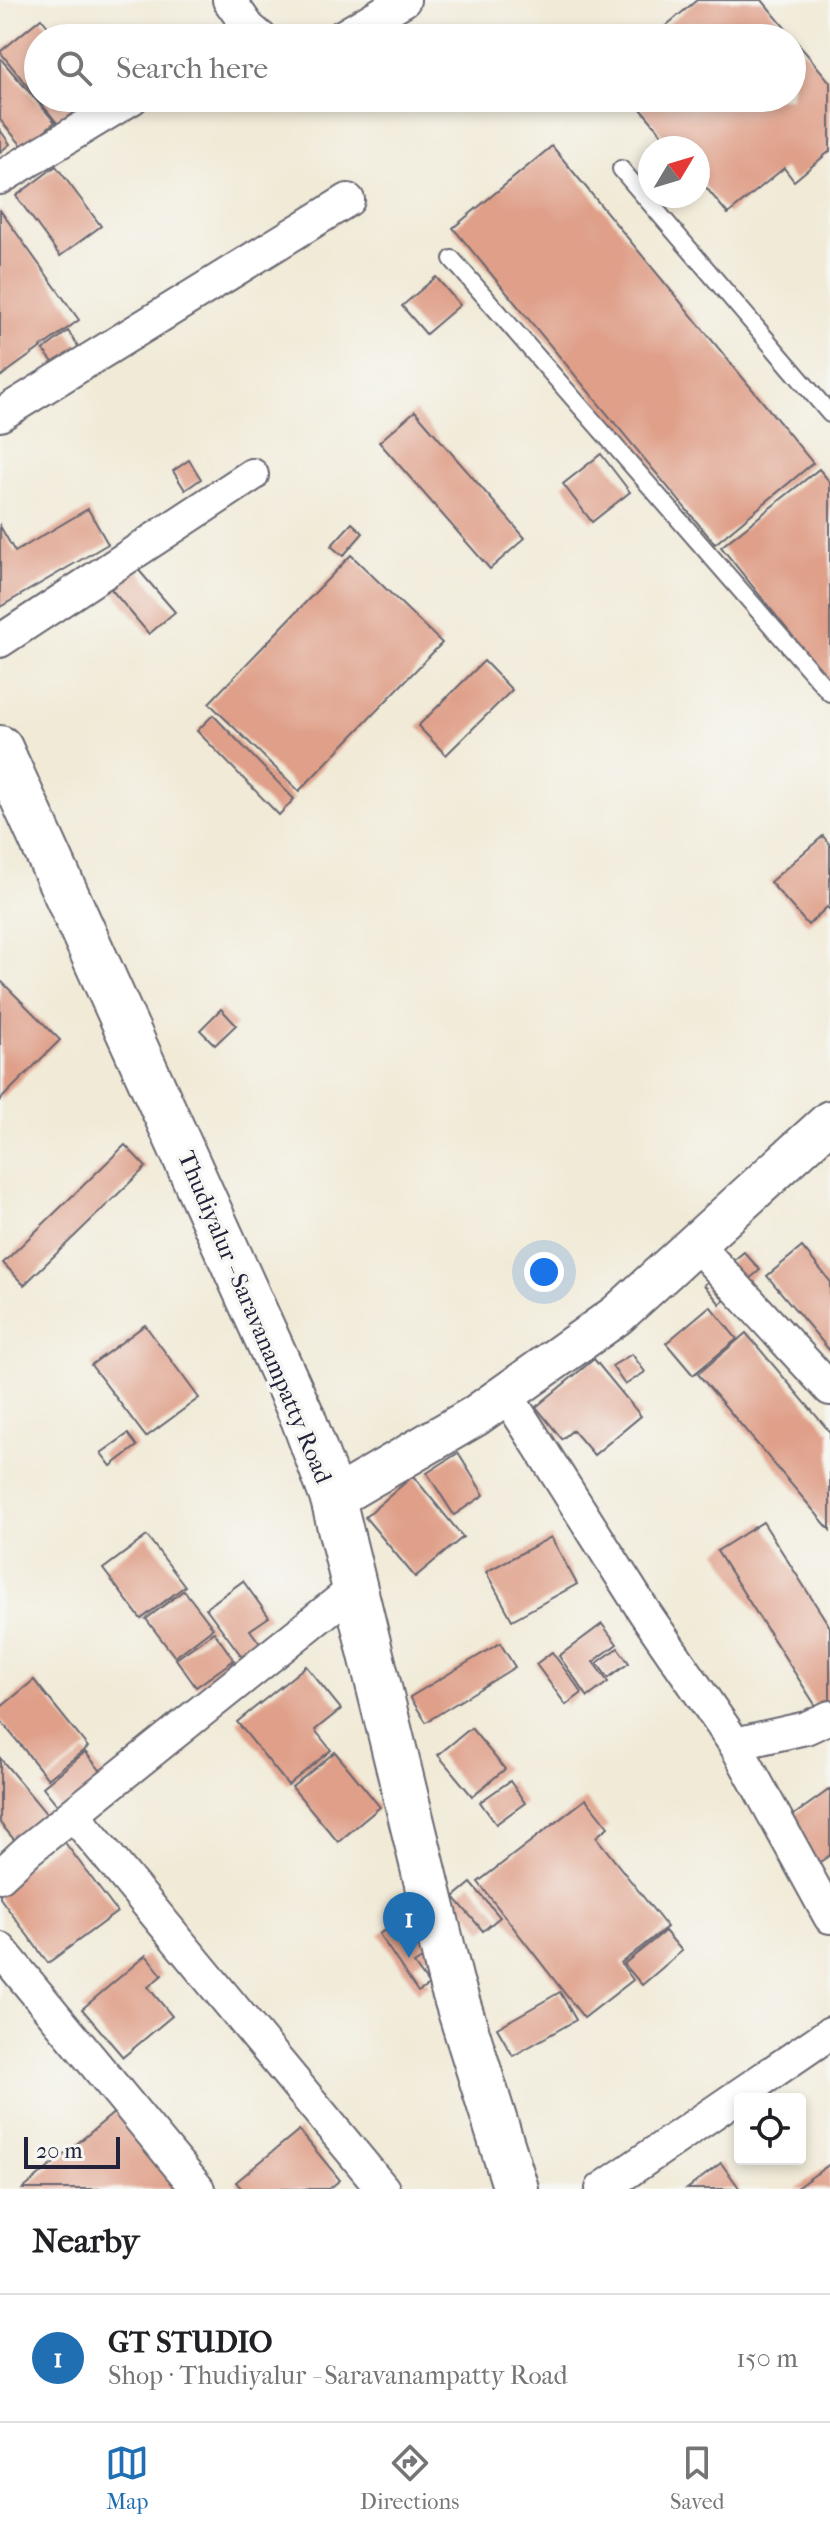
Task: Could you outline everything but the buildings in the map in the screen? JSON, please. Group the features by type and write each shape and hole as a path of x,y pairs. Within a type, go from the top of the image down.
{"main road":[{"name":"Thudiyalur - Saravanampatty Road","path":"0,748 303,1418 333,1499 451,1982 516,2189"}],"street":[{"path":"229,0 242,24"},
{"path":"364,24 404,0"},
{"path":"0,178 109,112"},
{"path":"0,415 348,200"},
{"path":"0,641 252,475"},
{"path":"333,1499 475,1416 617,1315 830,1121"},
{"path":"695,1243 830,1389"},
{"path":"506,1394 645,1613 735,1744 830,1917"},
{"path":"0,1876 354,1589"},
{"path":"735,1744 806,1728 830,1717"},
{"path":"74,1815 383,2189"},
{"path":"0,1949 198,2189"},
{"path":"602,2189 830,2033"}],"lane":[{"path":"621,169 830,414"},
{"path":"452,259 830,693"}],"place":[{"name":"GT STUDIO","path":"409,1958"}]}
